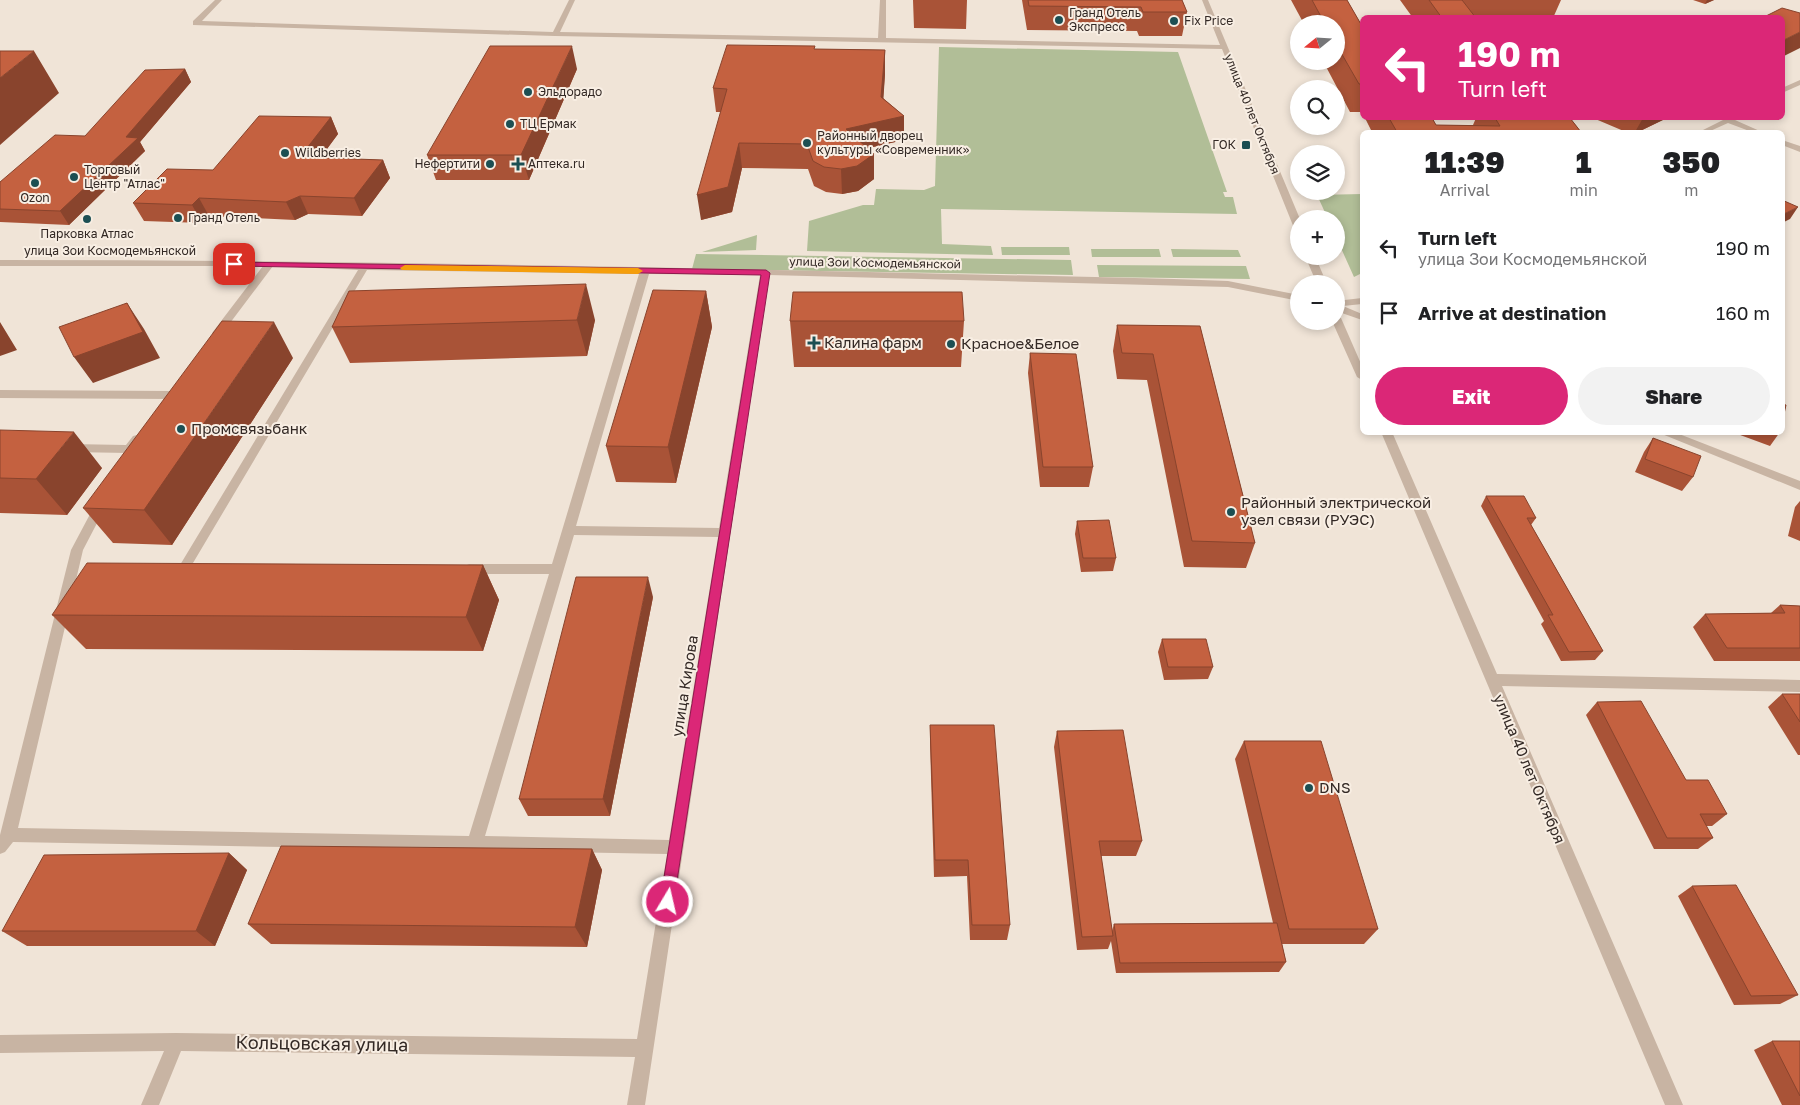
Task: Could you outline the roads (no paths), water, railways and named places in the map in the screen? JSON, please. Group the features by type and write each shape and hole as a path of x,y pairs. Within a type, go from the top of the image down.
{"street":[{"path":"220,0 196,23 555,34 1225,47"},
{"path":"555,34 572,0"},
{"path":"882,40 883,0"},
{"name":"улица 40 лет Октября","path":"1205,0 1292,210"},
{"path":"1785,90 1800,82"},
{"path":"1707,130 1728,120"},
{"path":"1732,120 1754,130"},
{"path":"1785,143 1800,149"},
{"name":"улица Зои Космодемьянской","path":"0,263 270,263 364,267 766,273 1228,284 1290,296"},
{"path":"212,341 270,263"},
{"path":"204,568 184,568 364,267"},
{"path":"475,843 558,569 645,271"},
{"name":"улица Кирова","path":"636,1105 766,273"},
{"path":"1345,304 1360,301"},
{"path":"1345,309 1360,316"},
{"path":"1341,330 1360,372"},
{"path":"0,394 174,391 159,410"},
{"path":"121,466 129,449 141,434"},
{"name":"улица 40 лет Октября","path":"1387,435 1674,1105"},
{"path":"1670,435 1800,486"},
{"path":"60,448 129,449"},
{"path":"108,491 77,550 4,841 475,843 676,847"},
{"path":"569,530 725,533"},
{"path":"459,568 558,569"},
{"path":"1491,680 1800,686"},
{"path":"150,1105 176,1042"},
{"name":"Кольцовская улица","path":"0,1044 176,1042 645,1048"}],"place":[{"name":"Гранд Отель Экспресс","path":"1059,20"},
{"name":"Fix Price","path":"1174,21"},
{"name":"Эльдорадо","path":"528,92"},
{"name":"ТЦ Ермак","path":"510,124"},
{"name":"Районный дворец культуры «Современник»","path":"807,143"},
{"name":"ГОК","path":"1246,145"},
{"name":"Wildberries","path":"285,153"},
{"name":"Нефертити","path":"490,164"},
{"name":"Аптека.ru","path":"518,164"},
{"name":"Торговый Центр \"Атлас\"","path":"74,177"},
{"name":"Ozon","path":"35,183"},
{"name":"Гранд Отель","path":"178,218"},
{"name":"Парковка Атлас","path":"87,219"},
{"name":"Калина фарм","path":"814,343"},
{"name":"Красное&Белое","path":"951,344"},
{"name":"Промсвязьбанк","path":"181,429"},
{"name":"Районный электрической узел связи (РУЭС)","path":"1231,512"},
{"name":"DNS","path":"1309,788"}]}
